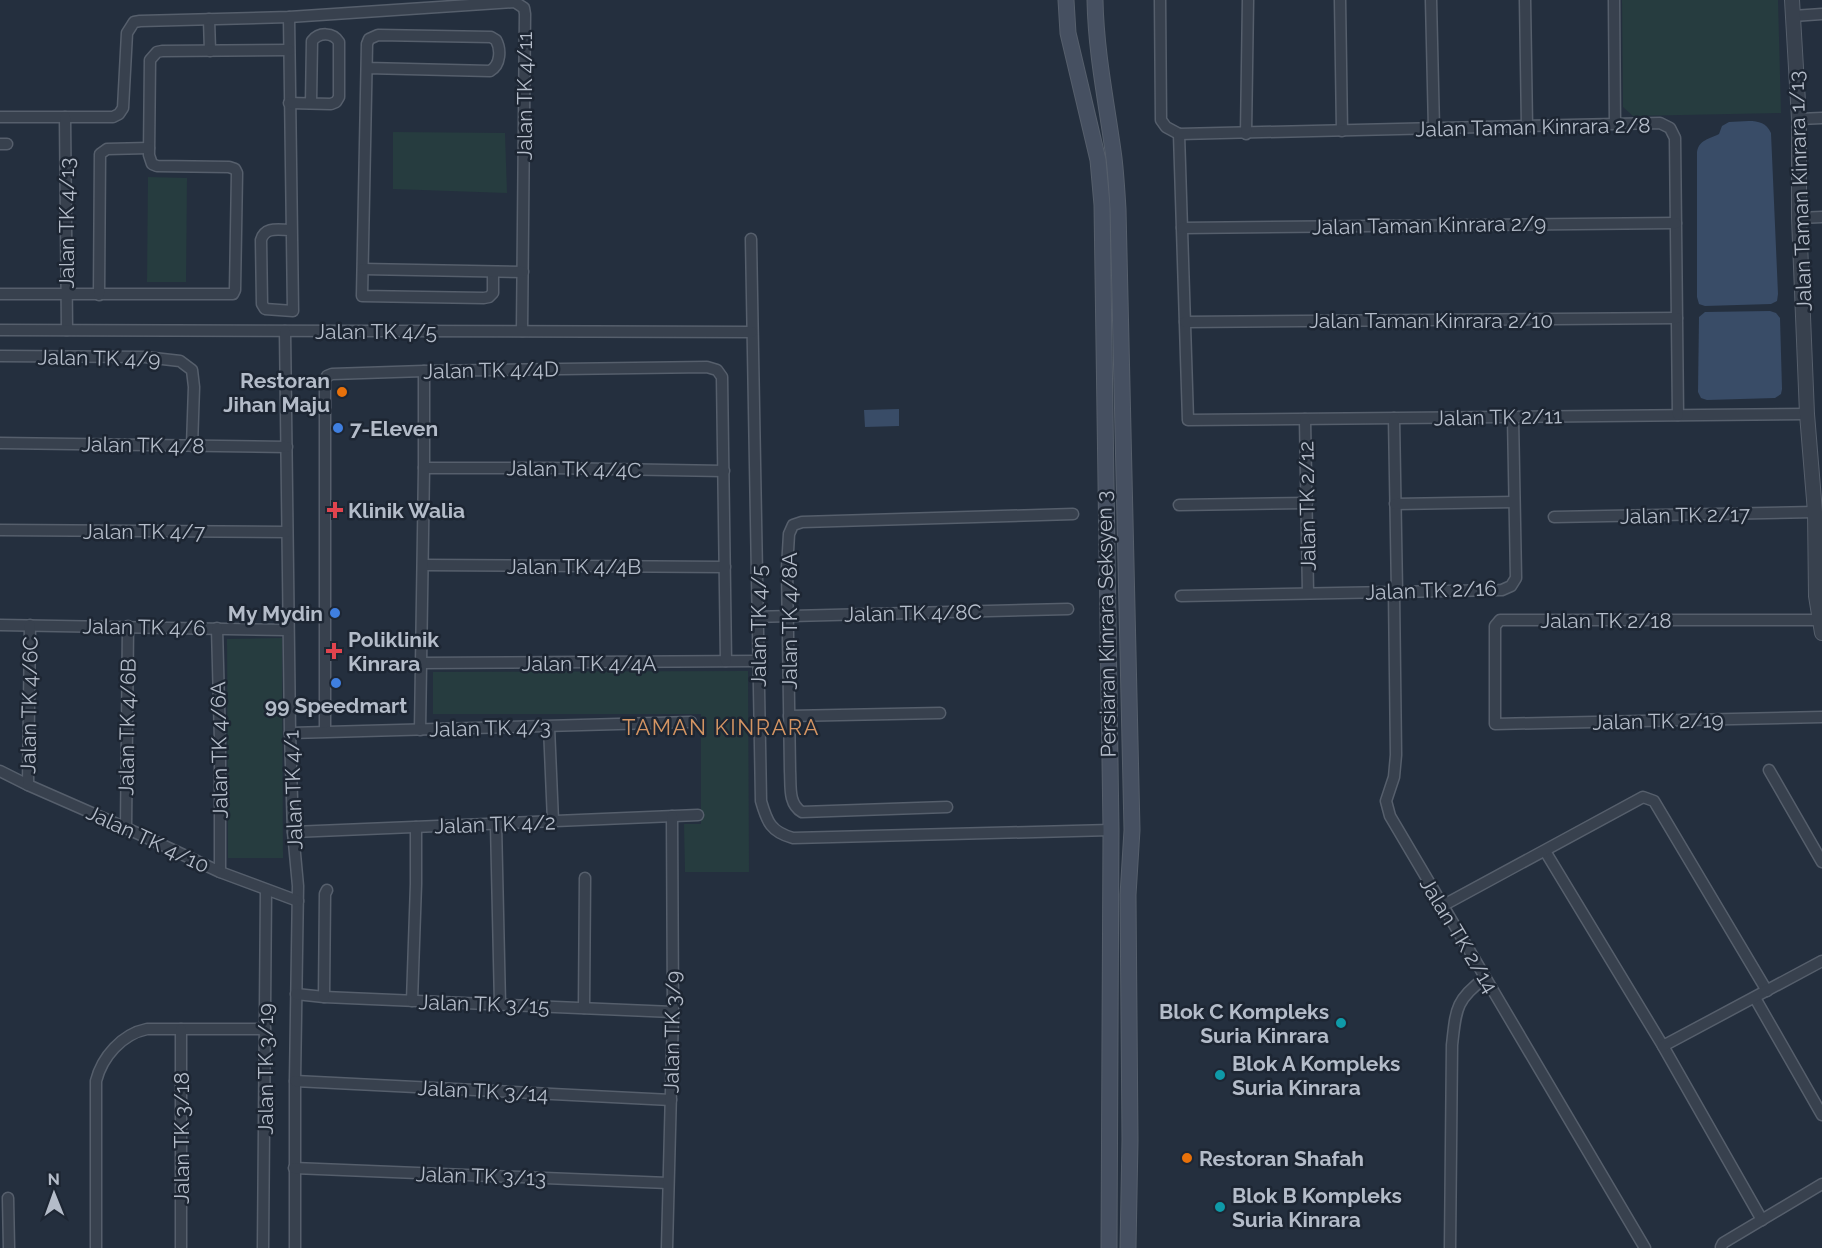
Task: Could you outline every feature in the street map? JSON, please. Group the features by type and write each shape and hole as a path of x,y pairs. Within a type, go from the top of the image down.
{"main road":[{"name":"Persiaran Kinrara Seksyen 3","path":"1095,0 1097,48 1114,159 1118,209 1132,830 1128,895 1130,1140 1128,1248"},
{"name":"Persiaran Kinrara Seksyen 3","path":"1066,6 1068,33 1098,160 1102,206 1111,830 1109,1248"},
{"path":"1128,895 1123,842 1119,835 1111,830 1121,817 1124,806 1129,736"}],"street":[{"path":"1160,0 1161,120 1166,127 1179,134 1185,322"},
{"path":"1246,134 1248,0"},
{"path":"1340,0 1342,131"},
{"path":"1431,0 1434,129"},
{"path":"1525,0 1527,127"},
{"path":"1614,0 1615,124"},
{"name":"Jalan Taman Kinrara 1/13","path":"1792,0 1807,414 1815,512 1816,596 1821,627"},
{"name":"Jalan TK 4/11","path":"65,117 113,117 119,114 123,108 127,33 134,22 289,17 515,3 524,8 522,331"},
{"path":"1793,16 1822,14"},
{"path":"289,17 293,311 265,309 262,304 262,233 267,230 291,230"},
{"path":"209,19 210,51"},
{"path":"289,103 331,104 336,102 339,97 339,42 331,35 320,35 312,41 311,103"},
{"path":"367,68 490,71 498,64 499,46 496,40 491,37 378,35 369,39 367,44 362,296 484,298 493,293 493,272"},
{"path":"0,294 233,294 235,290 237,173 235,169 229,167 157,166 152,164 149,148 150,64 153,55 162,51 289,50"},
{"path":"0,117 65,117"},
{"name":"Jalan TK 4/13","path":"65,117 67,330"},
{"path":"1798,119 1822,118"},
{"name":"Jalan Taman Kinrara 2/8","path":"1179,134 1660,123 1670,128 1675,138 1678,415"},
{"path":"99,295 100,154 107,149 149,148"},
{"path":"1799,218 1822,217"},
{"name":"Jalan Taman Kinrara 2/9","path":"1182,228 1676,223"},
{"name":"Jalan TK 4/5","path":"751,239 758,567 757,661 761,801 765,816 772,827 782,835 793,838 1111,830"},
{"path":"363,269 523,272"},
{"name":"Jalan Taman Kinrara 2/10","path":"1185,322 1677,318"},
{"name":"Jalan TK 2/11","path":"1185,322 1188,420 1807,414"},
{"name":"Jalan TK 4/5","path":"0,330 752,332"},
{"name":"Jalan TK 4/1","path":"285,331 290,733 298,901 294,1081 295,1248"},
{"name":"Jalan TK 4/9","path":"0,356 145,357 180,361 192,370 194,387 192,446"},
{"name":"Jalan TK 4/4D","path":"325,731 326,381 327,376 332,374 701,367 717,370 722,377 726,661"},
{"path":"420,729 424,371"},
{"name":"Jalan TK 2/16","path":"1180,596 1502,590 1511,585 1516,578 1513,417"},
{"name":"Jalan TK 2/14","path":"1394,418 1396,766 1386,801 1390,816 1645,1248"},
{"name":"Jalan TK 2/12","path":"1305,419 1308,593"},
{"name":"Jalan TK 4/8","path":"0,443 287,447"},
{"name":"Jalan TK 4/4C","path":"424,468 724,471"},
{"path":"1395,504 1514,501"},
{"path":"1179,505 1307,503"},
{"name":"Jalan TK 2/17","path":"1554,517 1815,512"},
{"name":"Jalan TK 4/8A","path":"947,807 802,812 795,808 791,791 789,716 789,534 793,525 802,522 1073,514"},
{"name":"Jalan TK 4/7","path":"0,530 287,532"},
{"name":"Jalan TK 4/4B","path":"423,565 725,567"},
{"name":"Jalan TK 4/8C","path":"757,617 1068,609"},
{"name":"Jalan TK 2/18","path":"1495,724 1494,626 1500,621 1821,627"},
{"name":"Jalan TK 4/6","path":"0,625 288,630"},
{"name":"Jalan TK 4/6C","path":"28,785 30,626"},
{"name":"Jalan TK 4/6B","path":"126,828 128,626"},
{"name":"Jalan TK 4/6A","path":"217,628 220,872"},
{"name":"Jalan TK 4/4A","path":"421,663 757,661"},
{"path":"789,716 940,713"},
{"name":"Jalan TK 2/19","path":"1495,724 1822,717"},
{"name":"Jalan TK 4/3","path":"290,733 691,722"},
{"path":"549,727 553,821"},
{"path":"1769,770 1822,862"},
{"name":"Jalan TK 4/10","path":"0,771 220,872 298,901"},
{"path":"1442,906 1642,797 1654,801 1767,992"},
{"name":"Jalan TK 4/2","path":"293,832 698,815"},
{"name":"Jalan TK 3/9","path":"667,1248 673,1012 672,816"},
{"path":"496,824 500,1005"},
{"path":"412,1001 417,827"},
{"path":"1545,851 1663,1046 1762,1220"},
{"path":"584,1008 585,878"},
{"name":"Jalan TK 3/19","path":"263,1248 266,890"},
{"path":"324,997 325,894 327,890"},
{"path":"1663,1046 1822,961"},
{"path":"1450,1248 1452,1045 1455,1012 1467,991 1485,978"},
{"name":"Jalan TK 3/15","path":"296,994 673,1012"},
{"path":"1755,998 1822,1115"},
{"path":"96,1248 96,1081 107,1057 125,1038 136,1031 147,1029 265,1029"},
{"name":"Jalan TK 3/18","path":"181,1029 181,1248"},
{"name":"Jalan TK 3/14","path":"294,1081 670,1100"},
{"name":"Jalan TK 3/13","path":"294,1168 668,1183"},
{"path":"1721,1247 1723,1243 1822,1184"},
{"path":"8,1198 9,1248"}],"green space":[{"path":"1622,0 1778,0 1781,113 1633,116 1623,107"},
{"path":"393,132 505,133 507,193 393,189"},
{"path":"148,177 187,178 186,282 147,282"},
{"path":"282,638 283,858 228,858 227,639"},
{"path":"748,671 749,872 685,872 684,824 701,824 701,714 433,714 433,672"}],"water":[{"path":"1729,122 1759,122 1764,124 1771,133 1778,294 1777,301 1771,304 1705,306 1699,304 1697,297 1697,152 1702,142 1719,134 1722,126"},
{"path":"1770,311 1776,313 1780,318 1781,394 1775,398 1707,400 1701,398 1698,392 1699,317 1705,312"},
{"path":"899,409 899,426 865,427 864,410"}],"place":[{"name":"Restoran Jihan Maju","path":"342,392"},
{"name":"7-Eleven","path":"338,428"},
{"name":"Klinik Walia","path":"335,510"},
{"name":"My Mydin","path":"335,613"},
{"name":"Poliklinik Kinrara","path":"334,651"},
{"name":"99 Speedmart","path":"336,683"},
{"name":"Blok C Kompleks Suria Kinrara","path":"1341,1023"},
{"name":"Blok A Kompleks Suria Kinrara","path":"1220,1075"},
{"name":"Restoran Shafah","path":"1187,1158"},
{"name":"Blok B Kompleks Suria Kinrara","path":"1220,1207"}],"district":[{"name":"TAMAN KINRARA","path":"721,727"}]}
